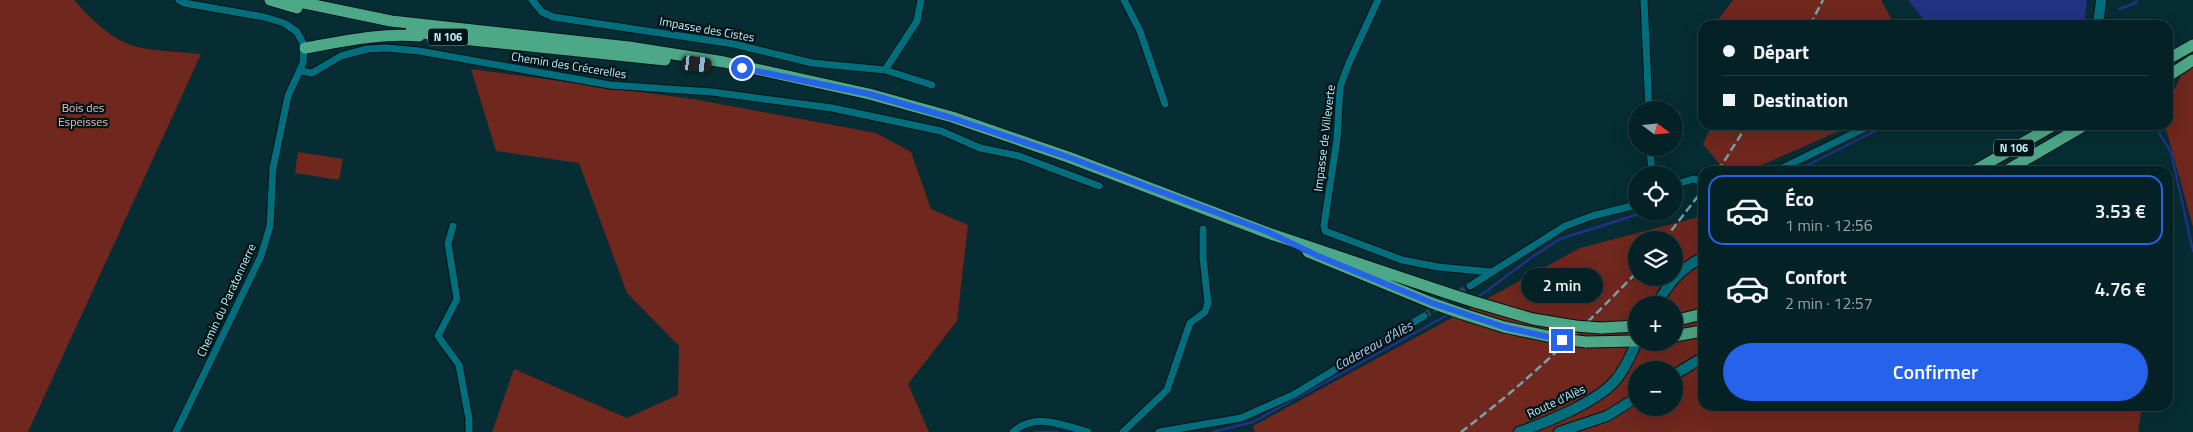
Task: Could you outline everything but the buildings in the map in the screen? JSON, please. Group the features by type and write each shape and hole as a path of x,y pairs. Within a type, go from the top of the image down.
{"main road":[{"name":"N 106","path":"270,0 345,20 461,39 742,68 833,85 928,110 1068,157 1268,232 1447,294 1533,319 1575,326 1601,328 1628,326"},
{"name":"N 106","path":"290,0 390,21 629,47 724,62 742,68"},
{"path":"325,0 390,21"},
{"path":"2099,20 2101,0"},
{"path":"305,48 367,36 392,34 461,39"},
{"path":"2173,56 2193,45"},
{"path":"2173,73 2193,60"},
{"name":"N 106","path":"1983,166 2045,130"},
{"name":"N 106","path":"2015,166 2076,130"},
{"name":"N 106","path":"1268,232 1318,256 1432,303 1504,327 1562,340 1628,342"},
{"path":"1662,296 1676,276 1698,260"},
{"path":"1683,319 1698,315"},
{"path":"1683,334 1698,332"},
{"name":"Route d'Alès","path":"1519,432 1590,400 1607,389 1622,371 1631,351"},
{"path":"1683,370 1698,360"},
{"path":"1559,432 1607,416 1628,403"}],"street":[{"path":"179,0 184,3 264,17 284,23 298,32 305,48"},
{"name":"Impasse des Cistes","path":"532,0 542,12 553,17 734,44 812,63 885,70 932,84"},
{"path":"885,70 917,21 921,0"},
{"path":"1124,0 1140,31 1165,104"},
{"name":"Impasse de Villeverte","path":"1378,0 1340,87 1337,139 1324,225 1325,231 1402,260 1438,267 1492,272"},
{"path":"1644,0 1648,101"},
{"name":"Chemin du Paratonnerre","path":"176,432 261,256 270,226 273,168 288,96 300,71 305,48"},
{"name":"Chemin des Crécerelles","path":"300,71 312,73 342,56 367,49 386,48 610,85 712,92 832,108 941,131 980,148 1019,156 1099,186"},
{"path":"1786,166 1861,130"},
{"path":"1683,182 1692,179 1698,180"},
{"path":"1470,286 1565,226 1592,216 1628,207"},
{"path":"453,226 448,244 458,299 438,336 460,365 469,419 469,432"},
{"path":"1123,432 1166,390 1190,323 1205,312 1208,303 1203,258 1203,229"},
{"path":"1158,432 1241,418 1293,395 1424,316"},
{"path":"1013,432 1022,425 1042,420 1088,432"}],"green space":[{"name":"Bois des Espeisses","path":"0,0 74,0 106,31 128,44 153,50 201,54 28,432 0,432"},
{"path":"1733,0 1881,0 1892,20 1718,20"},
{"path":"2193,54 2193,227 2166,130 2173,130 2173,93 2190,55"},
{"path":"471,69 693,99 876,133 911,152 931,209 968,225 957,321 908,384 929,432 492,432 514,369 627,418 678,395 679,346 627,293 579,163 496,151"},
{"path":"1710,130 1842,130 1759,166 1721,166 1703,144"},
{"path":"298,152 343,159 339,180 295,173"},
{"path":"1698,217 1698,411 2141,411 2138,432 1255,432 1253,426 1580,248 1628,235 1628,286 1683,286 1683,231 1645,231"}],"shaded area":[{"path":"1908,0 2087,0 2085,20 1924,20"}],"waterway":[{"name":"Cadereau d'Alès","path":"2119,9 2136,3 2136,0"},
{"name":"Cadereau d'Alès","path":"1806,166 1877,130"},
{"name":"Cadereau d'Alès","path":"2159,133 2171,152 2193,251"},
{"name":"Cadereau d'Alès","path":"1477,298 1532,257 1560,239 1628,217"},
{"name":"Cadereau d'Alès","path":"1213,432 1253,422 1451,313"},
{"name":"Cadereau d'Alès","path":"1034,432 1058,432"}],"tunnel":[{"path":"1424,316 1470,286"}],"railway":[{"path":"1813,20 1823,0"},
{"path":"1721,166 1744,130"},
{"path":"1671,231 1698,196"},
{"path":"1461,432 1508,395 1552,356 1628,281"}],"route":[{"path":"742,68 818,82 869,94 952,118 1068,157 1268,232 1318,256 1432,303 1504,327 1562,340"}]}
